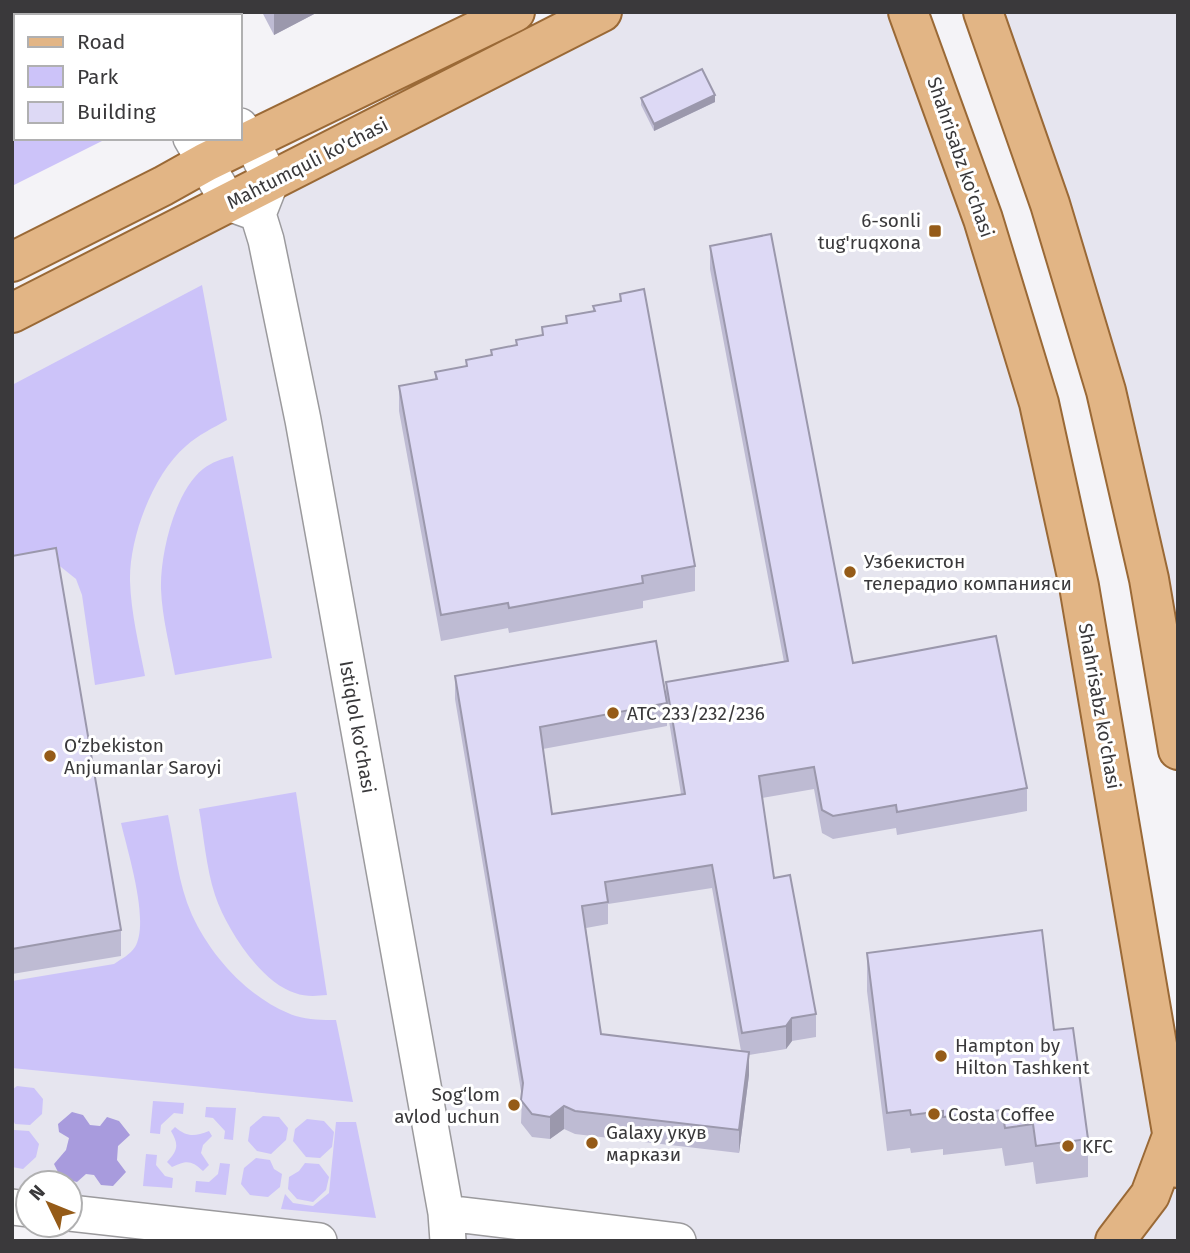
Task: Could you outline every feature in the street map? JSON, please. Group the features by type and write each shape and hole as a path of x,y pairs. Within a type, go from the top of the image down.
{"main road":[{"path":"246,133 515,12"},
{"name":"Mahtumquli ko'chasi","path":"12,313 253,199 602,12"},
{"name":"Shahrisabz ko'chasi","path":"908,12 983,219 1039,403 1079,586 1175,1152"},
{"path":"983,12 1050,204 1106,391 1149,579 1178,750"},
{"path":"12,262 163,186 199,150 227,140"},
{"path":"1115,1241 1150,1195 1175,1152"}],"street":[{"path":"246,133 253,199"},
{"path":"199,150 253,199"},
{"name":"Istiqlol ko'chasi","path":"253,199 266,240 303,420 447,1227"},
{"path":"84,1215 319,1241"},
{"path":"447,1227 678,1241"}],"shaded area":[{"path":"602,12 908,12 1012,310 1178,1168 1178,1241 319,1241 84,1215 84,1169 14,1169 12,1207 12,313"},
{"path":"983,12 1178,12 1178,750 1149,579"},
{"path":"72,1112 83,1115 90,1125 100,1126 107,1117 119,1121 130,1135 118,1146 117,1160 126,1172 113,1186 101,1185 94,1175 84,1176 84,1169 56,1169 54,1164 66,1150 69,1138 59,1132 58,1124"}],"green space":[{"path":"12,13 14,140 104,140 12,186"},
{"path":"202,285 227,420 196,438 174,458 145,508 134,546 130,581 145,676 95,685 82,595 76,579 56,563 12,566 12,385"},
{"path":"233,456 272,658 175,675 161,589 166,541 177,507 193,479 210,464"},
{"path":"296,792 327,995 307,996 282,987 257,966 236,938 215,895 199,809"},
{"path":"168,815 183,891 192,915 209,945 231,973 273,1005 300,1017 336,1020 353,1102 12,1068 12,981 114,964 133,950 139,936 139,905 121,823"},
{"path":"17,1086 34,1088 43,1099 42,1114 30,1125 15,1124 12,1118 12,1090"},
{"path":"153,1101 184,1103 183,1114 174,1113 161,1125 160,1134 150,1133"},
{"path":"206,1107 236,1108 233,1140 224,1139 225,1131 213,1118 205,1117"},
{"path":"263,1116 279,1117 288,1128 286,1140 271,1154 257,1151 248,1141 250,1127"},
{"path":"307,1119 324,1121 334,1132 332,1147 320,1158 306,1157 293,1141 295,1129"},
{"path":"336,1122 356,1122 376,1218 281,1209 285,1194 293,1203 313,1206 329,1193"},
{"path":"175,1127 191,1135 209,1131 212,1136 203,1145 201,1153 209,1165 203,1171 192,1163 185,1162 172,1167 167,1162 176,1147 171,1131"},
{"path":"14,1130 29,1131 39,1144 36,1157 23,1169 12,1167"},
{"path":"146,1154 157,1155 156,1165 165,1176 173,1178 172,1188 143,1186"},
{"path":"256,1158 270,1160 274,1169 282,1174 280,1187 268,1197 250,1195 241,1184 244,1168"},
{"path":"220,1163 230,1164 226,1195 195,1192 196,1181 209,1182 218,1174"},
{"path":"305,1163 319,1164 329,1177 326,1190 313,1202 297,1199 288,1189 289,1177"}],"building":[{"path":"702,69 715,95 654,124 641,98"},
{"path":"771,234 853,663 996,636 1027,788 897,812 896,805 833,816 822,810 814,767 759,776 774,878 790,875 816,1014 792,1018 786,1026 742,1033 712,865 605,882 608,902 582,906 601,1034 749,1052 739,1130 575,1111 564,1106 550,1117 532,1114 521,1100 523,1083 455,676 656,641 667,703 540,727 552,814 685,794 666,682 788,661 710,246"},
{"path":"644,289 695,566 642,576 643,583 509,608 508,603 441,615 399,386 437,379 435,372 467,366 466,360 492,355 491,350 517,345 516,340 543,335 542,327 567,323 566,316 595,311 593,306 621,301 620,294"},
{"name":"O‘zbekiston Anjumanlar Saroyi","path":"56,548 121,930 12,949 12,556"},
{"path":"1042,930 1054,1030 1073,1028 1088,1139 1036,1146 1033,1124 1005,1128 1002,1110 943,1117 943,1111 911,1115 910,1110 887,1113 867,953"}],"place":[{"name":"6-sonli tug'ruqxona","path":"935,231"},
{"name":"Узбекистон телерадио компанияси","path":"850,572"},
{"name":"АТС 233/232/236","path":"613,713"},
{"name":"O‘zbekiston Anjumanlar Saroyi","path":"50,756"},
{"name":"Hampton by Hilton Tashkent","path":"941,1056"},
{"name":"Sog‘lom avlod uchun","path":"514,1105"},
{"name":"Costa Coffee","path":"934,1114"},
{"name":"Galaxy укув маркази","path":"592,1143"},
{"name":"KFC","path":"1068,1146"}]}
